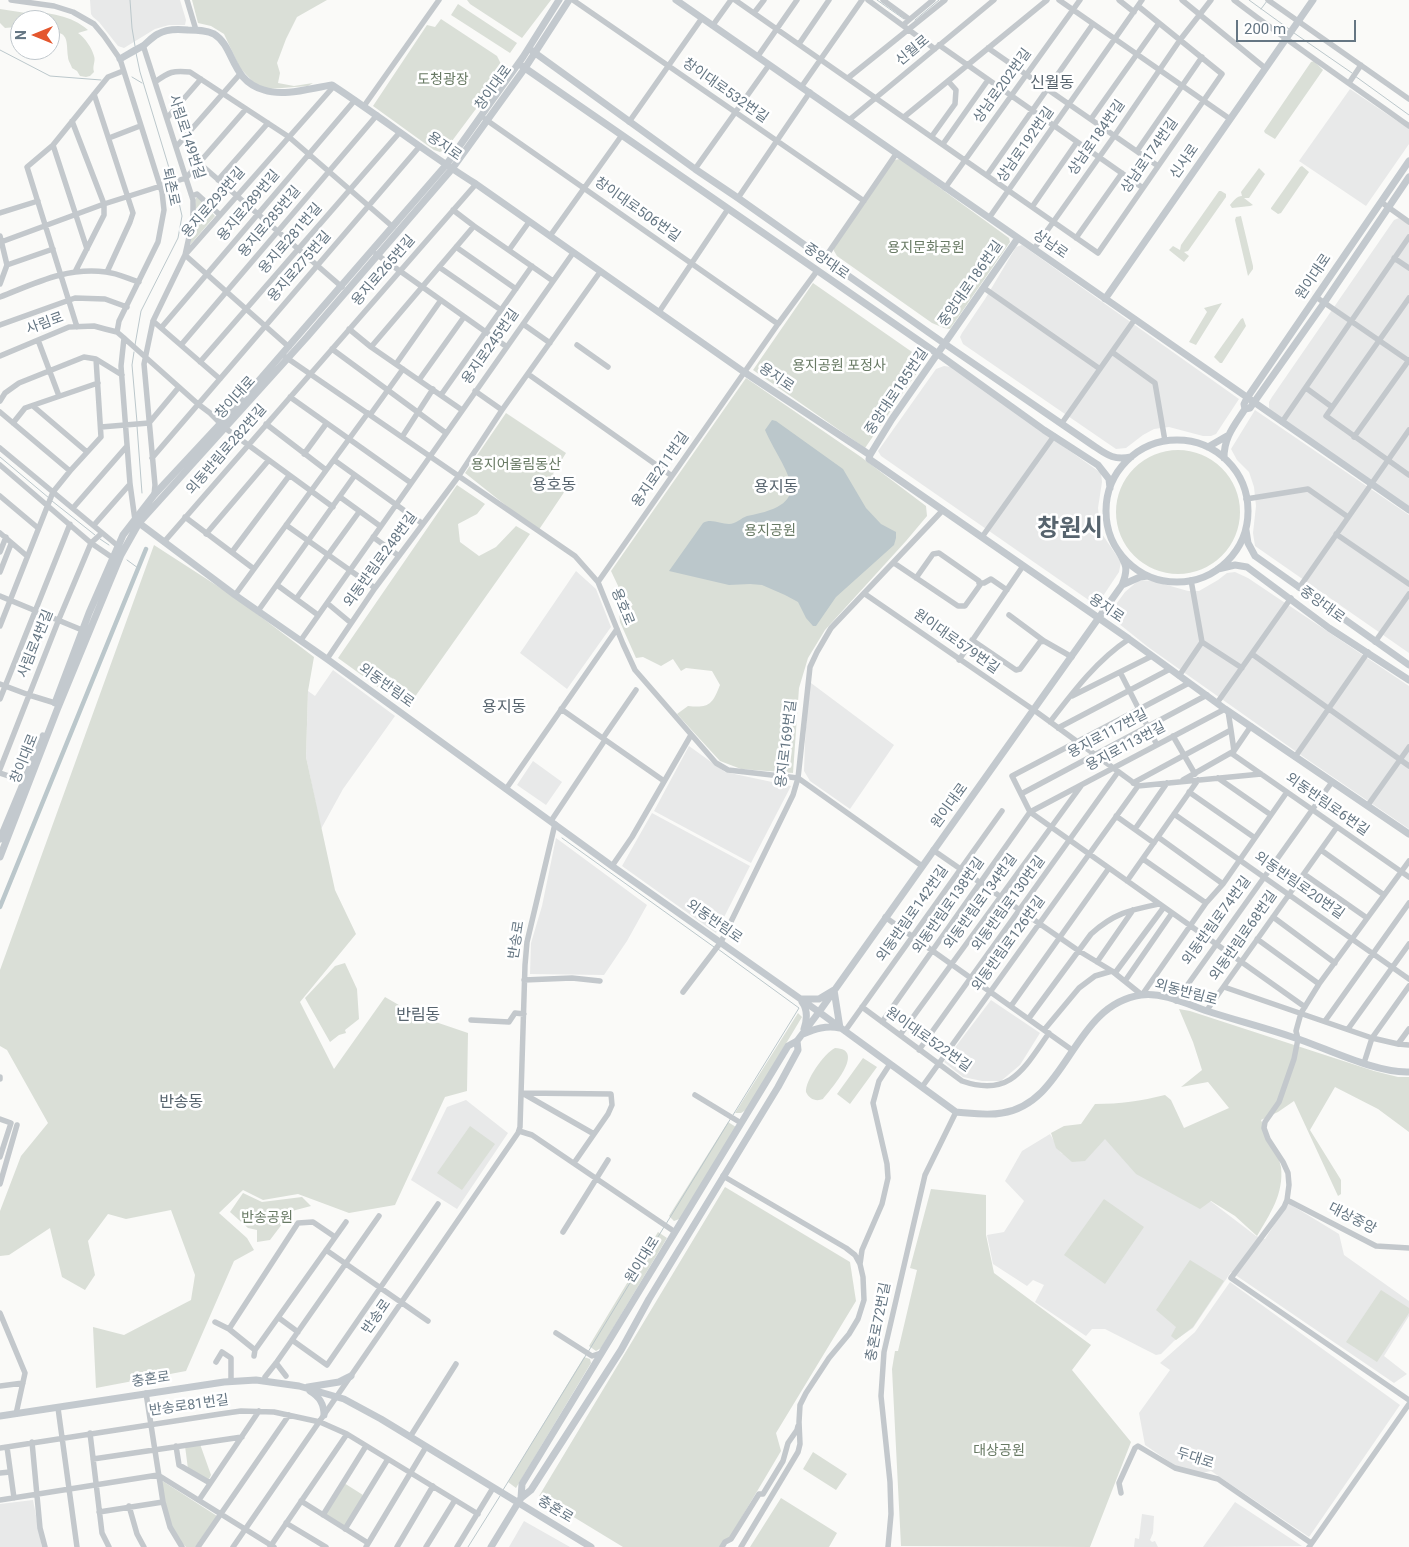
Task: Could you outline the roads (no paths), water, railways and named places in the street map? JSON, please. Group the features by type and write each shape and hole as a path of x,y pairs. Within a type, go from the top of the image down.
{"main road":[{"name":"창이대로","path":"532,51 559,0"},
{"name":"창이대로","path":"0,857 124,535 150,513 223,426 449,167 569,0"},
{"name":"상남로","path":"676,0 1409,510"},
{"path":"1296,23 1313,0"},
{"name":"신사로","path":"1105,299 1296,23"},
{"path":"120,59 159,33 171,30 203,30 214,34 221,40 240,74 254,86 275,92 334,86"},
{"name":"중앙대로","path":"532,51 695,169 1109,456 1120,460 1131,457"},
{"name":"중앙대로","path":"522,63 728,209 1098,465 1109,479 1110,488"},
{"name":"용지로","path":"334,86 744,372 870,455 869,459 1189,682 1226,710 1409,834"},
{"name":"원이대로","path":"1224,458 1224,446 1244,409 1247,398 1409,161"},
{"name":"창이대로","path":"139,521 152,498 212,434 223,426 235,408 285,356 289,346 375,253 392,227 449,167"},
{"name":"원이대로","path":"1244,409 1250,408 1409,177"},
{"name":"중앙대로186번길","path":"945,344 1018,238"},
{"name":"중앙대로185번길","path":"870,455 892,419 945,344"},
{"name":"원이대로","path":"1208,448 1228,436"},
{"path":"1165,441 1187,441 1208,448 1224,458 1238,476 1246,499 1246,527 1235,551 1216,570 1191,580 1170,581 1148,576 1140,577 1122,585 1127,574 1126,567 1110,535 1107,519 1110,488 1118,471 1131,457 1147,447 1165,441"},
{"path":"1082,454 1089,450 1092,444"},
{"name":"외동반림로","path":"139,521 161,540 235,595 327,658 720,944 801,999 956,1112 1003,1113 1021,1107 1036,1097 1051,1081 1093,1022 1103,1012 1118,1003 1142,995 1176,1000 1298,1039 1364,1063 1393,1071 1409,1072"},
{"name":"중앙대로","path":"1246,527 1248,543 1255,556 1409,665"},
{"path":"1117,549 1131,564 1148,576"},
{"name":"창이대로","path":"0,839 55,703 82,630 118,553"},
{"name":"중앙대로","path":"1216,570 1235,565 1247,567 1329,628 1409,680"},
{"name":"원이대로","path":"519,1500 522,1484 675,1232 737,1121 788,1046 797,1042 819,1012 1122,585"},
{"path":"801,999 819,998 834,990 843,1029 832,1026 802,1034"},
{"path":"801,999 807,1008 806,1023 802,1034"},
{"name":"원이대로","path":"491,1547 519,1500 531,1490 600,1384 794,1058 798,1050 797,1042"},
{"name":"충혼로","path":"306,1388 339,1382 351,1376"},
{"name":"충혼로","path":"0,1416 231,1382 256,1380 306,1388 337,1397 381,1418 505,1495 519,1500 591,1547"},
{"path":"306,1388 319,1397 323,1405 324,1416"}],"street":[{"path":"11,0 54,6 73,12 94,24 120,59"},
{"path":"187,0 196,30"},
{"path":"364,106 439,0"},
{"name":"창이대로532번길","path":"573,0 864,201"},
{"path":"713,25 731,0"},
{"path":"735,0 778,28 1076,238 1122,173"},
{"path":"754,13 764,0"},
{"path":"758,56 797,0"},
{"path":"799,44 829,0"},
{"path":"802,86 822,60 862,0"},
{"path":"868,0 905,27 967,65 1143,188"},
{"path":"883,0 909,19"},
{"path":"905,27 909,19 933,0"},
{"path":"848,78 905,27 945,0"},
{"name":"신월로","path":"849,120 994,0"},
{"path":"904,117 1047,0"},
{"path":"1059,0 1230,119"},
{"name":"상남로202번길","path":"945,188 1080,0"},
{"path":"1119,0 1134,12"},
{"name":"상남로192번길","path":"989,218 1142,0"},
{"path":"1182,0 1265,68"},
{"name":"상남로184번길","path":"1034,249 1180,40 1211,0"},
{"path":"1234,0 1285,39 1409,126"},
{"path":"1268,1 1296,23 1409,99"},
{"path":"1137,151 1202,57 1138,6"},
{"path":"629,122 702,18"},
{"path":"1091,119 1159,23"},
{"path":"987,175 1093,24"},
{"name":"사림로149번길","path":"142,46 192,196 193,220 185,255 153,321 144,364 152,458 152,498"},
{"path":"988,48 1158,166"},
{"name":"상남로174번길","path":"1076,238 1098,253 1222,74 1202,57"},
{"name":"퇴촌로","path":"117,332 119,321 140,282 158,242 164,210 161,185 140,126 120,59"},
{"path":"695,169 769,64"},
{"path":"1350,83 1361,65"},
{"path":"155,82 169,72 176,70 190,72 289,137 392,227"},
{"path":"76,327 27,167 53,145 108,76 123,71"},
{"path":"176,147 240,74"},
{"path":"167,118 201,79"},
{"path":"943,144 988,80"},
{"path":"932,136 955,104 956,90 948,81"},
{"name":"용지로293번길","path":"289,346 185,255 334,86"},
{"path":"738,198 810,92"},
{"path":"94,94 133,212 106,272"},
{"name":"용지로289번길","path":"161,328 356,100"},
{"path":"0,284 7,265 1,239 45,226 104,204 185,178 246,109"},
{"name":"용지로285번길","path":"181,345 377,115"},
{"name":"창이대로506번길","path":"484,119 778,324"},
{"path":"72,121 104,204 104,214 75,272"},
{"path":"218,180 268,124"},
{"path":"109,138 140,126"},
{"name":"용지로281번길","path":"200,362 400,132"},
{"path":"550,236 622,135"},
{"path":"1032,207 1076,142"},
{"path":"53,145 87,249"},
{"name":"용지로275번길","path":"198,404 420,146"},
{"path":"824,259 896,154"},
{"path":"199,163 342,287"},
{"name":"용지로265번길","path":"310,374 476,184"},
{"path":"192,196 197,194 220,215"},
{"path":"0,212 38,201"},
{"path":"1380,202 1409,222"},
{"path":"659,312 728,209"},
{"path":"453,210 554,281"},
{"path":"509,250 530,222"},
{"path":"371,346 474,226"},
{"path":"1282,422 1409,237"},
{"path":"456,247 516,289"},
{"path":"7,265 53,249"},
{"name":"용지로245번길","path":"301,640 573,252"},
{"path":"375,253 507,347"},
{"path":"1394,258 1409,268"},
{"path":"440,395 532,266"},
{"path":"439,267 501,310"},
{"name":"용지로211번길","path":"598,582 744,372 817,271"},
{"path":"0,297 60,273 106,272 140,282"},
{"name":"외동반림로248번길","path":"327,658 375,588 458,476 502,410 600,272"},
{"path":"984,288 1100,369"},
{"path":"1316,297 1409,361 1354,437"},
{"path":"0,326 68,300 85,298 105,299 127,307"},
{"path":"1409,298 1326,416 1409,475"},
{"path":"396,364 442,300"},
{"path":"418,380 464,317"},
{"path":"1062,424 1135,319"},
{"path":"153,321 220,379"},
{"path":"523,324 550,343"},
{"name":"사림로","path":"0,354 70,327 94,326 117,332 146,357"},
{"path":"349,329 462,410"},
{"path":"126,339 121,366 130,484 139,521"},
{"path":"38,340 59,396"},
{"path":"577,345 608,367"},
{"path":"332,349 446,434"},
{"path":"1112,352 1155,383 1165,441"},
{"name":"용호로","path":"285,356 575,556 598,582 635,670 716,763 728,770 798,778 922,866"},
{"path":"0,401 6,393 19,383 84,357 96,359 122,375"},
{"path":"146,357 198,404 212,414 223,426 268,461 333,507"},
{"path":"0,626 53,493 101,437 96,359"},
{"path":"235,595 310,491 403,369"},
{"name":"외동반림로282번길","path":"161,540 185,518 310,374"},
{"path":"528,374 672,476"},
{"path":"13,423 25,408 98,383"},
{"path":"101,427 149,423 179,387"},
{"path":"1306,388 1332,407"},
{"path":"402,437 432,389"},
{"path":"475,391 502,410"},
{"path":"290,397 411,483"},
{"path":"152,458 198,404"},
{"path":"33,406 87,452"},
{"path":"212,414 235,408"},
{"path":"0,412 70,471"},
{"path":"212,414 212,434"},
{"path":"266,424 326,470"},
{"path":"304,454 326,424"},
{"path":"1299,588 1409,430"},
{"path":"982,537 1054,436"},
{"path":"73,508 127,446"},
{"path":"0,448 94,525 118,553"},
{"path":"334,460 423,524"},
{"path":"206,534 268,461"},
{"path":"0,465 48,503 91,543 118,553"},
{"path":"258,611 355,475"},
{"path":"232,552 289,476"},
{"path":"94,525 130,484"},
{"path":"1246,499 1308,490 1348,517"},
{"path":"0,496 38,528"},
{"path":"340,497 380,526"},
{"name":"용지로169번길","path":"683,992 720,944 793,795 798,778 810,667 816,652 832,628 943,510"},
{"path":"296,599 359,512"},
{"path":"185,518 254,569"},
{"path":"0,699 2,685 35,611 70,524"},
{"path":"286,525 375,588"},
{"path":"0,533 27,556"},
{"name":"사림로4번길","path":"0,771 59,619 91,543 102,533"},
{"path":"1336,534 1409,584"},
{"path":"0,552 6,537"},
{"path":"373,537 399,556"},
{"path":"0,572 12,544"},
{"path":"916,578 933,554 940,553 979,580 980,583"},
{"path":"894,563 958,606 965,606 980,583"},
{"path":"959,660 1023,566"},
{"path":"980,583 991,579 1007,590"},
{"path":"1179,676 1202,642 1191,580"},
{"path":"277,585 318,615"},
{"name":"원이대로579번길","path":"865,594 1033,710 1136,785"},
{"path":"1375,642 1409,594"},
{"path":"0,596 82,630"},
{"path":"1217,703 1291,598"},
{"path":"327,602 352,622"},
{"path":"1009,615 1044,641 1072,657"},
{"path":"506,789 617,629"},
{"path":"972,640 1016,670 1020,669 1040,642 1044,641"},
{"path":"1050,722 1068,698 1111,651 1129,640"},
{"path":"1202,642 1242,668"},
{"path":"1295,757 1368,652"},
{"path":"1252,654 1409,766"},
{"path":"1068,698 1152,656"},
{"path":"1058,728 1170,669"},
{"path":"1120,672 1157,745"},
{"path":"1189,682 1012,776 1030,812 1305,1007"},
{"path":"2,685 55,703"},
{"path":"553,822 636,690"},
{"name":"용지로117번길","path":"1021,794 1207,696"},
{"path":"561,709 664,781"},
{"path":"1226,710 1231,730 1233,752"},
{"name":"용지로113번길","path":"1039,807 1226,710"},
{"path":"1128,881 1189,792 1196,777 1233,752 1251,726"},
{"path":"1136,785 1184,755 1231,730"},
{"path":"612,866 632,836 691,736"},
{"path":"1173,736 1196,777"},
{"path":"1368,805 1409,746"},
{"name":"외동반림로6번길","path":"1233,752 1261,774 1409,877"},
{"path":"0,771 24,781"},
{"name":"외동반림로130번길","path":"919,1050 1118,772"},
{"path":"1136,785 1178,782 1196,777 1218,778 1261,774"},
{"path":"1218,778 1270,815"},
{"name":"외동반림로74번길","path":"1176,1000 1332,782"},
{"path":"1135,829 1167,783"},
{"name":"외동반림로134번길","path":"900,1035 1083,784"},
{"name":"외동반림로126번길","path":"922,1087 1116,816 1136,785"},
{"path":"1189,792 1255,838"},
{"path":"933,850 1079,951 1114,972 1142,995 1287,792"},
{"name":"외동반림로138번길","path":"882,1022 1030,812 1039,807"},
{"name":"외동반림로142번길","path":"843,1029 862,1008 1002,811"},
{"name":"외동반림로20번길","path":"1174,814 1409,979"},
{"path":"1116,816 1222,884"},
{"name":"반송로","path":"233,1547 519,1130 527,942 553,822"},
{"name":"외동반림로68번길","path":"1207,1010 1337,827"},
{"path":"1321,850 1384,895"},
{"path":"1142,859 1206,903"},
{"path":"1409,860 1319,984 1301,1013 1296,1031 1298,1039 1294,1059 1279,1102 1265,1122 1264,1128 1268,1139 1288,1173 1287,1200 1284,1207 1231,1278 1409,1400"},
{"path":"1011,1006 1109,868"},
{"path":"1304,874 1367,918"},
{"path":"1325,1021 1409,903"},
{"path":"1029,1018 1091,934 1103,923 1119,914 1162,905"},
{"path":"1114,972 1162,905"},
{"path":"1097,962 1133,910"},
{"path":"1125,981 1172,913"},
{"path":"886,917 1072,1050"},
{"path":"1273,917 1335,963"},
{"path":"1257,939 1319,984"},
{"path":"1348,1029 1409,944"},
{"name":"원이대로522번길","path":"862,1008 962,1081 973,1085 1002,1085 1021,1072 1078,988 1096,976 1114,972"},
{"path":"524,980 572,978 600,981"},
{"path":"1364,1063 1372,1038 1409,986"},
{"path":"1224,987 1372,1038 1409,1045"},
{"path":"471,1020 509,1022 515,1013 524,1014"},
{"path":"1398,1044 1409,1029"},
{"path":"860,1264 862,1250 882,1204 888,1178 887,1164 873,1104 879,1081 890,1064"},
{"path":"522,1093 611,1094 612,1105 608,1114 574,1164"},
{"path":"522,1093 594,1134"},
{"path":"696,1095 737,1121"},
{"name":"충혼로72번길","path":"888,1547 891,1514 890,1482 881,1396 884,1352 925,1176 956,1112"},
{"path":"0,1118 11,1123 11,1127 0,1157"},
{"path":"0,1184 17,1125"},
{"path":"519,1130 532,1135 675,1232"},
{"path":"563,1232 608,1160"},
{"path":"722,1547 725,1542 731,1539 759,1494 763,1494 783,1460 788,1443 797,1430 800,1405 806,1393 829,1358 849,1334 858,1319 864,1300 863,1277 860,1264 855,1255 723,1176"},
{"name":"대상중앙","path":"1287,1200 1376,1246 1409,1248"},
{"path":"292,1340 327,1365 438,1204"},
{"path":"265,1376 379,1216"},
{"path":"228,1329 298,1223 313,1222 335,1237"},
{"path":"215,1322 228,1329 254,1353 346,1222"},
{"path":"326,1250 428,1321"},
{"path":"0,1313 25,1373 16,1414"},
{"path":"279,1318 298,1332"},
{"path":"556,1333 592,1356"},
{"path":"216,1362 222,1352 231,1358 231,1382"},
{"path":"592,1356 602,1352"},
{"path":"590,1373 592,1356"},
{"path":"276,1363 286,1376"},
{"path":"410,1437 456,1364"},
{"path":"0,1386 23,1383"},
{"path":"146,1393 163,1502 170,1527 182,1547"},
{"name":"두대로","path":"1121,1494 1119,1483 1135,1448 1138,1446 1175,1468 1218,1479 1310,1545 1409,1404"},
{"path":"58,1408 77,1547"},
{"path":"199,1500 259,1411"},
{"name":"반송로81번길","path":"0,1448 234,1412 259,1411 289,1415 320,1422 347,1434 478,1514"},
{"path":"198,1547 289,1415"},
{"path":"740,1547 798,1452 800,1444 798,1422"},
{"path":"90,1433 102,1533 109,1547"},
{"path":"0,1500 158,1475 272,1546 347,1434"},
{"path":"93,1459 242,1437"},
{"path":"32,1442 40,1528 45,1547"},
{"path":"7,1446 14,1498"},
{"path":"176,1446 179,1465 210,1484"},
{"path":"323,1515 366,1446"},
{"path":"301,1501 367,1545 426,1447"},
{"path":"345,1529 388,1460"},
{"path":"0,1474 10,1472"},
{"path":"397,1547 433,1486"},
{"path":"457,1547 494,1488"},
{"path":"426,1547 455,1500"},
{"path":"99,1512 163,1502"},
{"path":"129,1506 137,1534 144,1547"},
{"path":"286,1523 326,1547"}],"waterway":[{"path":"130,0 135,46"},
{"path":"877,0 904,19"},
{"path":"915,20 939,0"},
{"path":"1249,0 1289,29"},
{"path":"1261,9 1267,1"},
{"path":"1294,33 1352,73"},
{"path":"0,50 50,76 101,80"},
{"path":"136,53 173,181"},
{"path":"1355,76 1409,115"},
{"path":"132,77 142,83"},
{"path":"135,345 141,311 178,238 182,216 175,185"},
{"path":"134,352 132,365 137,422"},
{"path":"137,426 142,493"},
{"path":"0,457 49,498"},
{"path":"52,501 95,535"},
{"path":"100,539 109,545"},
{"path":"0,907 146,549"},
{"path":"127,560 138,568"},
{"path":"562,838 714,947"},
{"path":"718,949 799,1008 733,1115"},
{"path":"666,1224 731,1118"},
{"path":"588,1352 664,1227"},
{"path":"503,1490 586,1355"},
{"path":"468,1547 500,1496"}],"district":[{"name":"신월동","path":"1052,84"},
{"name":"용호동","path":"554,486"},
{"name":"용지동","path":"776,488"},
{"name":"창원시","path":"1070,530"},
{"name":"용지동","path":"504,708"},
{"name":"반림동","path":"418,1016"},
{"name":"반송동","path":"181,1103"}],"park label":[{"name":"도청광장","path":"443,80"},
{"name":"용지문화공원","path":"926,248"},
{"name":"용지공원 포정사","path":"839,366"},
{"name":"용지어울림동산","path":"516,465"},
{"name":"용지공원","path":"770,531"},
{"name":"반송공원","path":"267,1218"},
{"name":"대상공원","path":"999,1451"}]}
